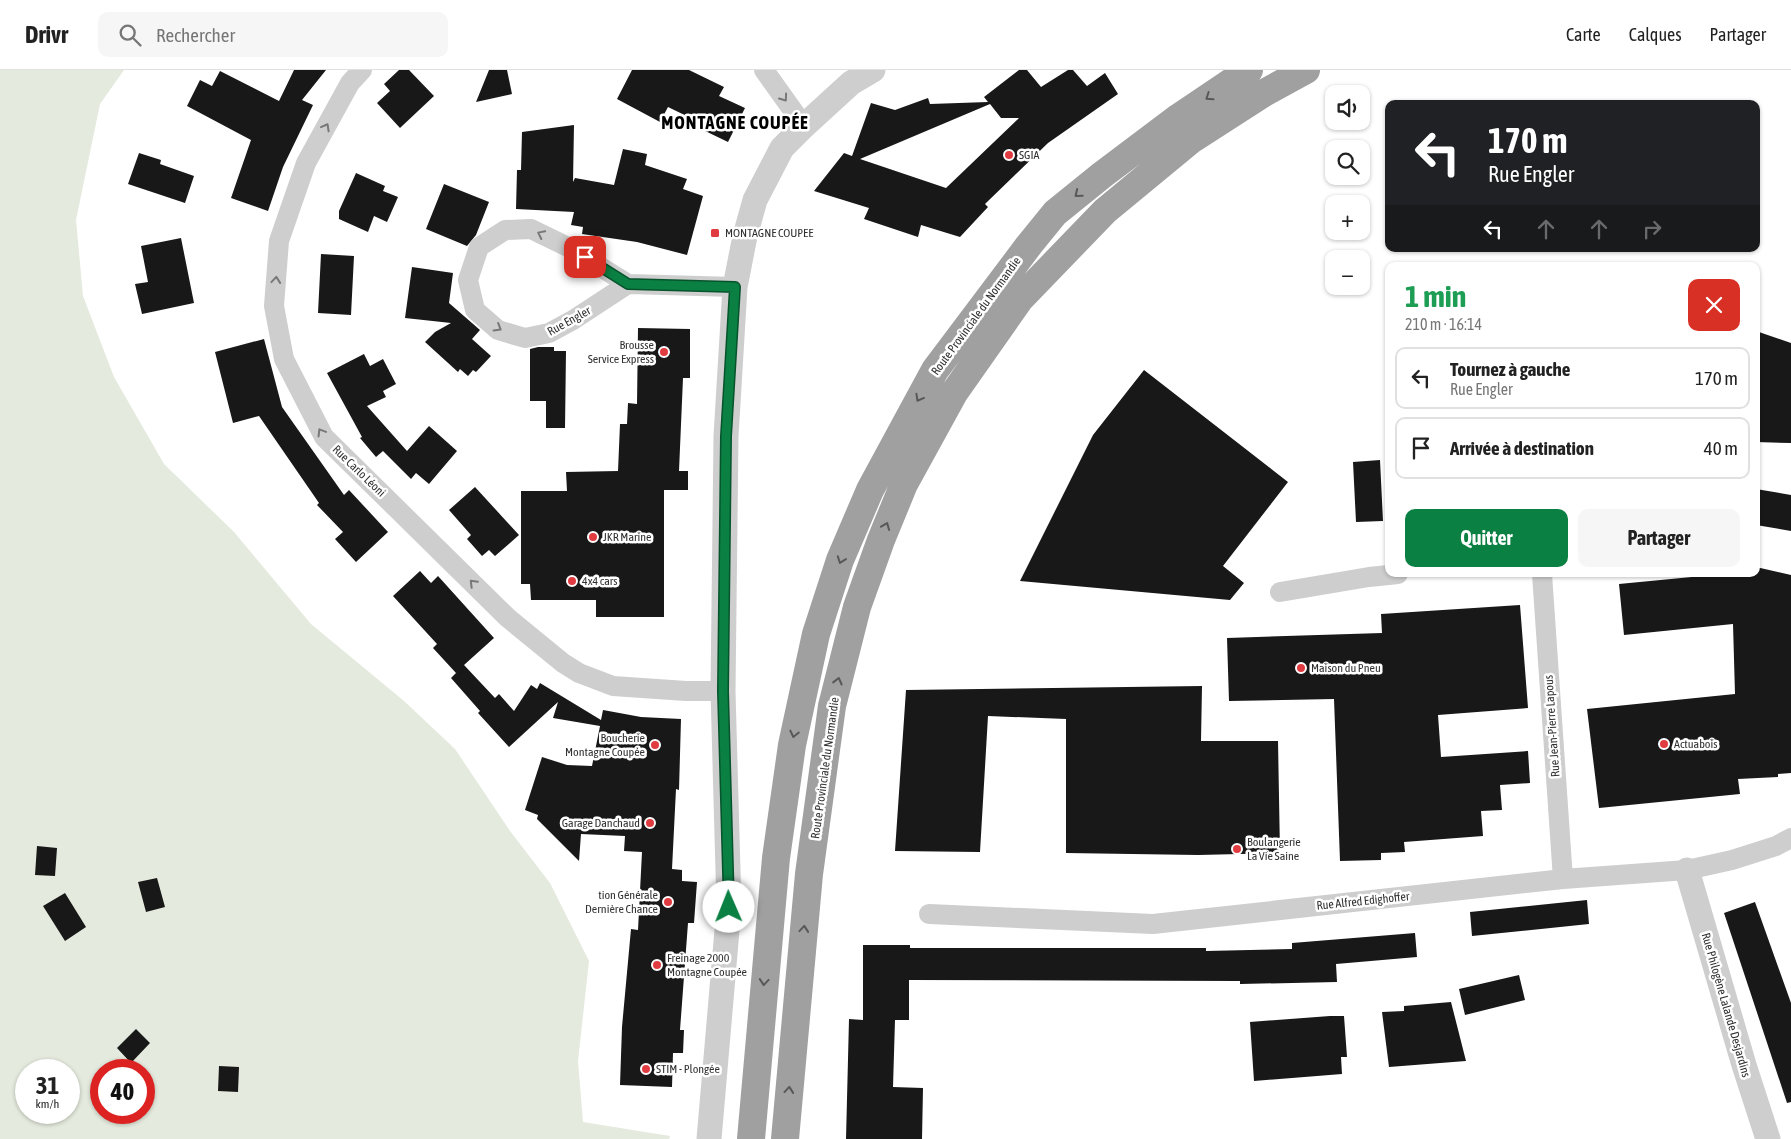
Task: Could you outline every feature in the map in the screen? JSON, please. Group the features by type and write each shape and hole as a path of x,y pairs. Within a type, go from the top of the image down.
{"highway":[{"name":"Route Provinciale du Normandie","path":"751,1139 776,858 792,745 816,634 844,551 870,490 935,370 1055,213 1179,117 1249,70"},
{"name":"Route Provinciale du Normandie","path":"785,1139 810,874 832,706 857,607 880,540 904,484 954,393 1020,299 1105,211 1191,140 1264,92 1306,70"}],"street":[{"name":"Rue Carlo Léoni","path":"362,70 350,83 306,163 279,241 274,306 284,359 324,437 508,618 563,663 579,673 613,686 686,691 723,691"},
{"path":"764,70 804,126"},
{"path":"709,1139 729,907 723,691 726,436 735,287 745,236 755,200 782,148 851,84 873,70"},
{"name":"Rue Engler","path":"532,229 570,248 628,284 557,329 525,338 498,330 475,310 468,280 479,247 505,230 532,229"},
{"path":"628,284 735,287"},
{"path":"1280,592 1385,575"},
{"name":"Rue Jean-Pierre Lapous","path":"1542,577 1563,879"},
{"name":"Rue Alfred Edighoffer","path":"929,914 1153,924 1563,879 1687,870 1732,860 1776,846 1791,838"},
{"name":"Rue Philogène Lalande Desjardins","path":"1687,870 1744,1065 1768,1139"}],"shaded area":[{"path":"0,70 124,70 100,104 76,220 83,296 114,377 164,464 234,532 311,624 404,701 455,749 510,831 550,883 589,961 578,1061 583,1122 670,1136 669,1139 0,1139"}],"building":[{"path":"294,70 326,70 302,100 313,105 283,167 268,211 231,198 251,140 187,106 200,80 212,86 220,71 279,101"},
{"path":"399,70 409,70 434,96 400,128 377,103 390,91 384,84"},
{"path":"489,70 507,70 512,94 476,102"},
{"path":"632,70 689,70 724,87 719,96 745,108 728,142 701,129 703,124 668,107 660,122 617,99"},
{"name":"SGIA","path":"1019,70 1027,70 1041,87 1068,70 1073,70 1087,86 1105,73 1118,94 1048,143 985,204 988,207 960,237 921,225 918,237 864,219 869,208 814,191 844,153 852,156 871,103 895,110 928,98 930,104 988,102 984,97","holes":["990,104 1001,118 1019,118 946,188 860,159"]},
{"path":"574,125 573,182 575,178 614,185 623,149 647,154 645,165 687,179 683,189 703,196 687,255 637,242 582,234 583,227 571,225 574,212 516,209 517,170 521,170 522,132"},
{"path":"139,153 161,160 160,164 194,176 185,203 128,184"},
{"path":"356,173 385,186 383,191 398,197 387,222 374,216 368,232 339,219 339,211"},
{"path":"444,184 489,202 476,235 467,246 426,229"},
{"path":"181,238 194,303 142,314 135,284 148,282 141,246"},
{"path":"321,254 354,256 351,315 318,313"},
{"path":"412,267 453,273 449,303 480,330 472,339 491,356 476,372 473,370 468,376 460,369 458,372 425,342 435,332 451,323 405,318"},
{"name":"JKR Marine","path":"638,328 690,329 690,378 683,378 679,471 688,471 688,490 664,490 664,617 596,617 596,600 531,600 530,584 521,584 521,491 567,491 566,472 618,471 620,424 627,424 628,403 637,404"},
{"path":"1760,332 1791,343 1791,443 1760,442"},
{"path":"264,339 282,407 344,495 349,490 388,532 356,562 335,539 343,532 317,505 319,503 259,416 233,423 215,352"},
{"path":"554,347 554,351 566,351 565,428 546,428 546,401 530,401 530,349"},
{"path":"364,354 370,366 383,359 396,384 383,391 386,397 367,406 407,451 429,426 457,451 429,484 416,473 411,479 383,451 376,457 360,438 362,437 327,373"},
{"path":"1144,370 1288,482 1223,566 1244,583 1230,600 1020,581 1093,435"},
{"path":"1380,460 1383,521 1356,522 1353,462"},
{"path":"475,487 519,535 495,556 489,550 482,556 467,539 471,535 449,510"},
{"path":"1760,490 1791,495 1791,531 1760,526"},
{"path":"1760,568 1791,575 1791,773 1778,774 1778,777 1738,779 1740,794 1599,808 1587,709 1735,694 1733,624 1624,635 1619,584 1692,577 1760,577"},
{"path":"420,571 431,583 438,576 494,638 464,665 495,698 499,694 514,711 531,685 537,689 540,683 601,720 603,710 641,717 681,719 679,790 676,789 672,869 682,870 682,881 697,882 694,923 688,923 680,1030 684,1030 683,1053 673,1053 672,1087 620,1085 622,1027 631,929 638,930 642,852 624,851 625,836 581,834 579,861 537,819 538,815 525,810 542,757 567,765 592,766 600,726 553,718 558,702 509,747 478,713 480,711 451,678 456,673 433,648 437,644 393,596"},
{"path":"1520,605 1528,708 1438,715 1441,757 1528,751 1530,783 1500,785 1502,810 1481,811 1483,836 1404,842 1405,852 1381,853 1381,860 1340,861 1334,699 1229,701 1227,638 1382,633 1381,614"},
{"path":"1202,686 1201,741 1278,741 1280,853 1198,855 1066,853 1066,719 988,716 980,852 895,851 906,690"},
{"path":"37,846 57,848 55,876 35,875"},
{"path":"157,878 165,907 146,912 138,882"},
{"path":"65,893 86,927 65,941 43,906"},
{"path":"1587,900 1589,924 1472,936 1470,912"},
{"path":"1755,902 1791,1003 1791,1102 1787,1103 1724,913"},
{"path":"1415,933 1417,957 1336,964 1337,982 1240,984 1240,981 909,980 909,1020 895,1020 893,1087 923,1088 922,1139 846,1139 849,1019 863,1020 863,945 910,945 910,948 1206,948 1206,951 1292,949 1292,943"},
{"path":"1519,975 1525,1000 1465,1015 1459,989"},
{"path":"1451,1002 1466,1061 1389,1067 1382,1012 1404,1011 1404,1006"},
{"path":"1344,1016 1347,1057 1341,1057 1342,1074 1254,1081 1250,1022"},
{"path":"136,1029 150,1043 135,1059 127,1059 117,1048"},
{"path":"219,1066 239,1067 238,1092 218,1091"}],"place":[{"name":"SGIA","path":"1009,155"},
{"name":"MONTAGNE COUPEE","path":"715,233"},
{"name":"Brousse Service Express","path":"664,352"},
{"name":"JKR Marine","path":"593,537"},
{"name":"4x4 cars","path":"572,581"},
{"name":"Maison du Pneu","path":"1301,668"},
{"name":"Actuabois","path":"1664,744"},
{"name":"Boucherie Montagne Coupée","path":"655,745"},
{"name":"Garage Danchaud","path":"650,823"},
{"name":"Boulangerie La Vie Saine","path":"1237,849"},
{"name":"tion Générale Dernière Chance","path":"668,902"},
{"name":"Freinage 2000 Montagne Coupée","path":"657,965"},
{"name":"STIM - Plongée","path":"646,1069"}],"district":[{"name":"MONTAGNE COUPÉE","path":"735,122"}],"route":[{"path":"585,257 628,284 735,287 726,436 723,691 729,907"}]}
